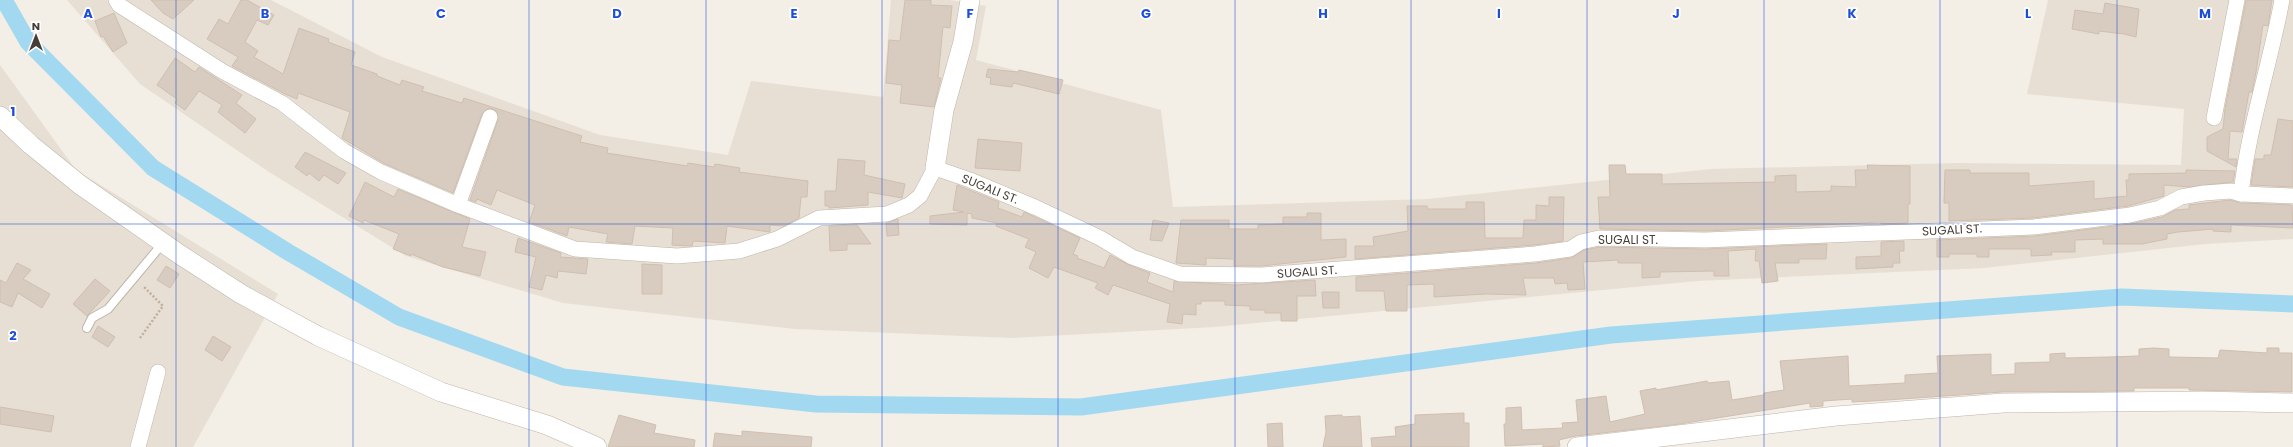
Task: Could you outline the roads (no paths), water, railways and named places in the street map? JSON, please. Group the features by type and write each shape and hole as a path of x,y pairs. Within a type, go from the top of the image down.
{"street":[{"path":"116,0 119,5 222,71 282,103 344,151 381,172 458,205 575,249 677,256 739,251 777,239 819,218 888,214 909,205 920,196 935,168 944,110 963,42 970,0"},
{"path":"2214,118 2236,0"},
{"path":"2241,194 2245,157 2266,76 2282,0"},
{"path":"0,116 31,145 79,184 241,294 318,336 441,392 547,425 597,447"},
{"path":"458,205 490,117"},
{"name":"SUGALI ST.","path":"935,168 970,180 1037,208 1100,238 1132,257 1180,274 1268,275 1534,254 1570,249 1581,242 1599,238 1705,240 2034,226 2130,215 2160,208 2181,197 2204,193 2231,191 2241,194 2293,196"},
{"path":"138,447 158,372"},
{"path":"1577,447 1836,416 2003,403 2204,401 2293,403"}],"lane":[{"path":"87,328 92,318 108,308 163,242"}],"waterway":[{"path":"4,0 28,42 153,168 288,252 399,317 563,377 816,404 1081,407 1611,335 2122,297 2293,304"}]}
